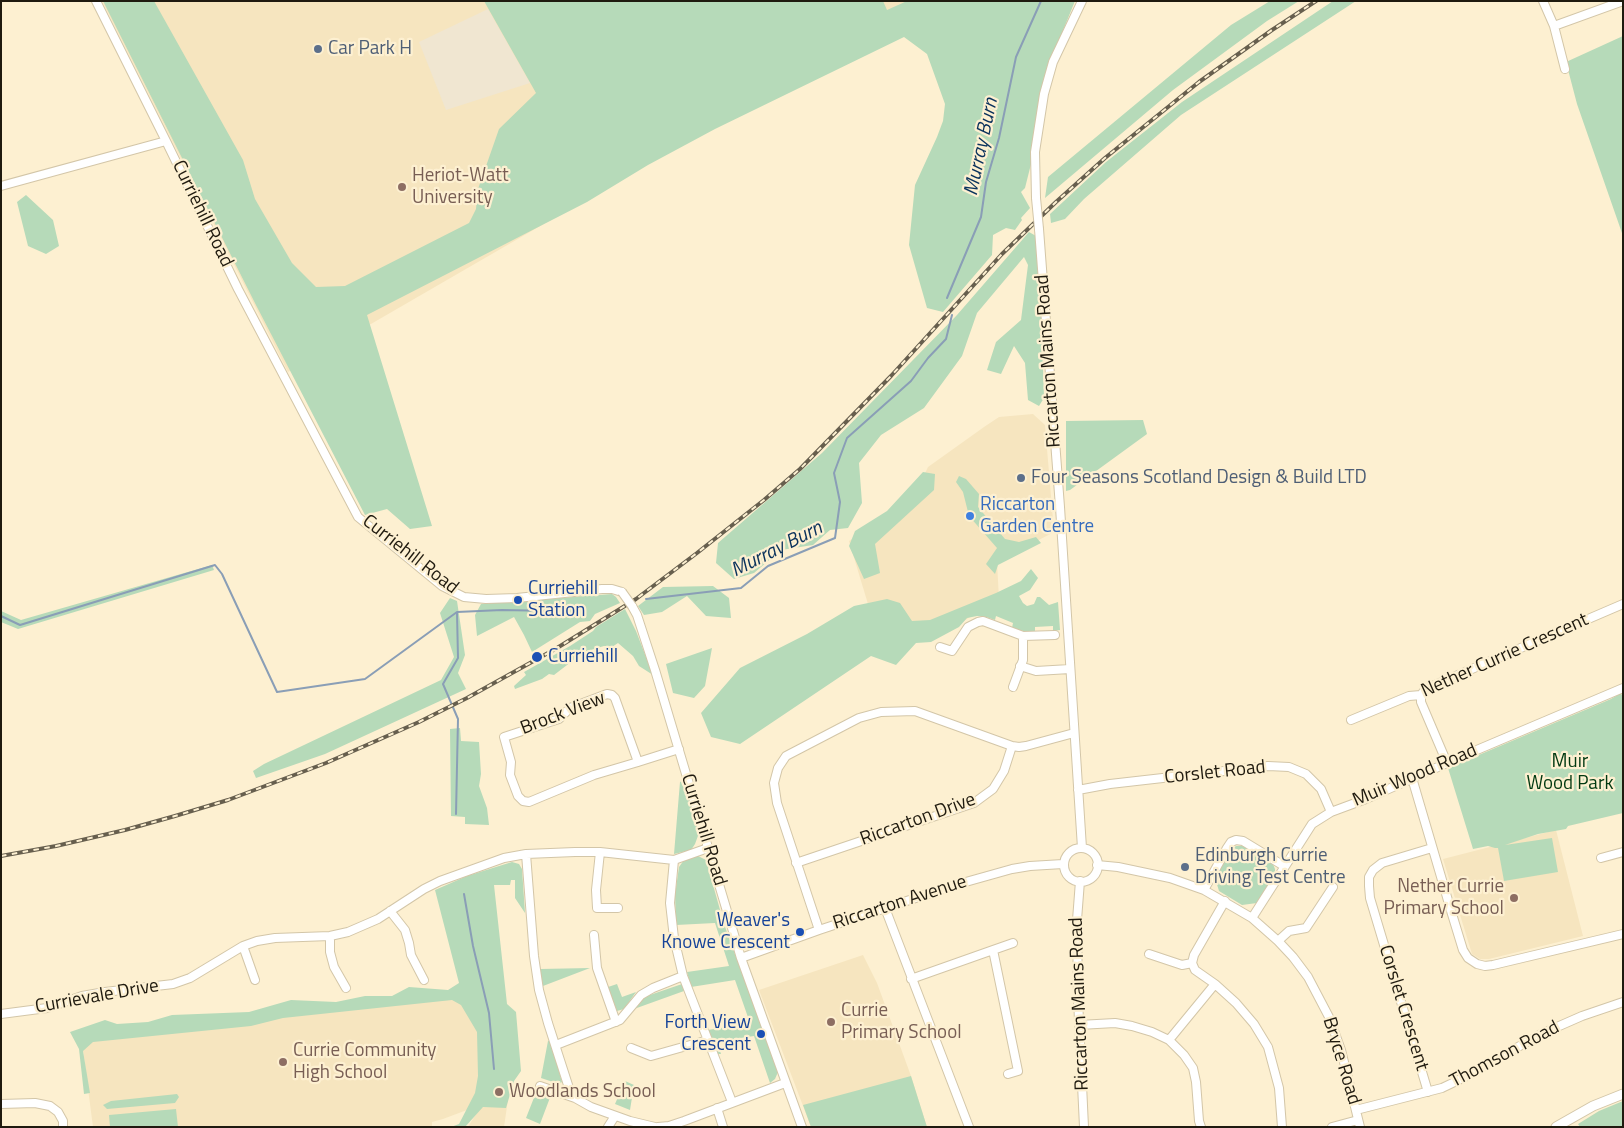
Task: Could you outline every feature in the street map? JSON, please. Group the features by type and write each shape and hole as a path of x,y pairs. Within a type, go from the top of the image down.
{"main road":[{"path":"1556,1127 1593,1106 1623,1094"}],"street":[{"name":"Curriehill Road","path":"96,1 238,290 358,517 442,586 464,597 486,599 517,598 612,589 622,592 632,606 643,633 679,749 741,958 802,1127"},
{"name":"Riccarton Mains Road","path":"1082,1 1052,62 1044,94 1035,152 1036,198 1040,229 1082,848"},
{"path":"1542,1 1554,26 1565,70"},
{"path":"1554,26 1623,1"},
{"path":"1,186 166,141"},
{"name":"Nether Currie Crescent","path":"1356,720 1409,696 1421,696 1430,687 1623,604"},
{"path":"940,647 952,651 968,627 978,622 1023,636 1055,635"},
{"path":"1013,687 1023,655 1023,636"},
{"path":"1020,666 1036,671 1070,669"},
{"name":"Muir Wood Road","path":"1252,918 1312,824 1332,812 1623,688"},
{"name":"Brock View","path":"607,694 615,698 638,762 594,775 529,802 523,801 518,796 510,775 511,762 504,736 558,718 570,708 607,694"},
{"path":"1421,696 1421,702 1447,763"},
{"path":"819,930 777,803 774,783 778,768 786,756 859,718 881,712 900,710 915,711 1012,746 1026,746 1074,733"},
{"name":"Riccarton Drive","path":"796,862 974,803 993,789 1004,771 1012,746"},
{"path":"638,762 679,749"},
{"name":"Corslet Road","path":"1078,790 1110,784 1258,767 1288,767 1306,774 1321,790 1332,812"},
{"path":"1412,778 1463,950 1468,958 1477,964 1493,965 1623,934"},
{"path":"1204,890 1226,848 1231,842 1236,840 1243,841 1284,866"},
{"path":"574,1098 546,1015 535,967 526,854 600,852 674,860 708,848"},
{"path":"1082,848 1095,856 1097,865 1090,879 1080,881 1070,878 1066,874 1064,864 1072,850 1082,848"},
{"name":"Corslet Crescent","path":"1428,1092 1368,886 1369,877 1373,870 1382,863 1432,848"},
{"path":"600,852 596,890 597,908 618,908"},
{"path":"1601,858 1623,852"},
{"name":"Currievale Drive","path":"1,1014 47,1008 82,996 104,992 173,984 190,978 243,946 258,941 275,938 330,936 364,927 440,881 504,858 526,854"},
{"path":"674,860 670,903 674,938 683,976 732,1102"},
{"name":"Riccarton Avenue","path":"741,958 955,884 1012,869 1064,864"},
{"name":"Bryce Road","path":"1097,865 1118,867 1170,878 1204,890 1252,918 1278,941 1308,977 1330,1017 1341,1050 1359,1123"},
{"name":"Riccarton Mains Road","path":"1080,881 1077,920 1079,1025 1084,1127"},
{"path":"1278,941 1289,931 1306,928 1333,888"},
{"path":"1225,901 1194,955 1192,963 1195,970 1216,984 1236,1003 1254,1024 1268,1047 1279,1088 1282,1127"},
{"path":"886,908 911,979 969,1127"},
{"path":"390,911 405,930 410,942 411,955 424,980"},
{"path":"594,935 598,968 616,1022"},
{"path":"330,936 330,952 334,967 346,988"},
{"path":"911,979 1013,943"},
{"path":"243,946 255,980"},
{"path":"993,950 1018,1072 1008,1074"},
{"path":"1149,954 1182,965 1192,963"},
{"path":"556,1045 620,1020 641,995 683,976"},
{"path":"1169,1040 1216,984"},
{"name":"Thomson Road","path":"1356,1110 1428,1092 1454,1082 1541,1034 1582,1016 1623,1002"},
{"path":"1079,1025 1115,1023 1152,1032 1169,1040 1193,1068 1201,1127"},
{"path":"631,1048 651,1056 708,1040"},
{"path":"540,1086 615,1116 642,1125 656,1127 669,1126 785,1083"},
{"path":"4,1104 36,1103 50,1106 58,1112 63,1121 63,1127"},
{"path":"717,1108 724,1127"},
{"path":"608,1127 615,1116"},
{"path":"1332,1127 1359,1123"}],"shaded area":[{"name":"Heriot-Watt University","path":"102,1 929,1 288,372"},
{"path":"488,9 530,83 446,110 419,42"},
{"name":"Riccarton Garden Centre","path":"1033,414 1045,425 1054,532 997,562 999,599 946,632 877,634 849,541 912,500 928,467 984,427 999,417"},
{"name":"Nether Currie Primary School","path":"1556,830 1583,936 1489,959 1480,959 1472,954 1443,859"},
{"name":"Currie Primary School","path":"863,955 877,983 911,1076 927,1127 811,1127 759,990"},
{"name":"Currie Community High School","path":"478,990 481,1073 475,1107 432,1122 432,1127 93,1127 81,1035"},
{"name":"Woodlands School","path":"511,1079 504,1127 468,1127 479,1109 488,1104"}],"green space":[{"path":"103,1 154,1 243,160 255,199 292,263 316,287 345,286 469,223 476,209 478,189 499,129 536,93 484,1 883,1 887,10 907,1 1075,1 1044,77 1031,164 1025,188 1021,192 1030,208 1021,218 1022,220 1015,230 1006,228 993,235 992,255 943,312 927,308 909,245 915,185 943,121 945,104 927,54 904,37 715,129 648,165 587,202 367,315 432,526 410,529 387,509 365,515 257,307"},
{"path":"1270,1 1299,1 1267,21 1173,90 1045,198 1048,177 1231,25"},
{"path":"1333,1 1356,1 1181,115 1084,199 1065,219 1051,223 1050,214 1106,162 1182,102"},
{"path":"1623,36 1623,236 1577,104 1566,62"},
{"path":"26,195 53,220 59,246 46,254 28,246 17,202"},
{"path":"1029,232 1036,236 1041,306 1044,398 1039,406 1028,400 1025,363 1014,346 1001,374 987,370 996,342 1021,320 1028,265 1024,257 977,313 962,356 924,408 881,435 859,463 862,503 848,528 830,530 813,545 781,550 754,573 734,579 716,563 718,543 822,453 957,315"},
{"path":"1143,420 1147,434 1066,491 1066,421"},
{"path":"923,472 935,474 934,490 875,544 880,573 864,579 849,546 855,531 887,511"},
{"path":"959,476 966,479 979,494 978,507 1005,539 1019,542 1036,537 1041,543 998,565 995,574 986,564 997,548 969,516 963,492 956,482"},
{"path":"212,565 214,570 18,629 1,622 1,611 21,620"},
{"path":"1031,569 1038,578 1030,590 1019,596 1027,606 1034,604 1037,597 1040,597 1049,605 1058,602 1060,630 1053,631 1053,626 1035,627 1035,632 1023,631 1012,628 1013,623 996,616 995,620 977,616 967,618 959,627 931,642 916,643 896,665 871,656 740,744 711,737 701,713 740,668 807,634 854,606 887,599 900,603 912,621 930,620 1021,581"},
{"path":"713,586 729,598 731,618 706,616 687,596 662,612 644,615 638,606 663,587"},
{"path":"612,594 620,603 595,614 590,621 580,622 532,652 514,617 477,636 475,615 481,604"},
{"path":"450,598 457,601 465,655 458,673 466,689 325,754 256,778 253,771 264,764 441,680 454,657 440,613"},
{"path":"625,609 636,631 653,675 639,666 633,656 618,643 612,647 604,646 584,652 554,675 549,674 542,679 515,689 514,686 526,675 524,672 570,646"},
{"path":"712,648 705,686 694,698 673,693 666,664"},
{"name":"Muir Wood Park","path":"1621,693 1623,698 1623,813 1568,826 1566,829 1538,834 1505,845 1552,838 1558,872 1504,881 1498,848 1488,846 1473,849 1448,768 1611,699"},
{"path":"460,728 461,741 479,742 481,774 479,786 487,808 489,825 465,824 465,817 451,816 450,729"},
{"path":"684,780 699,833 691,850 674,854 680,782"},
{"path":"1236,846 1243,846 1273,864 1275,869 1275,875 1257,903 1242,905 1219,891 1215,878 1231,850"},
{"path":"698,856 706,860 724,924 778,1072 775,1079 770,1083 754,1036 720,1041 718,1043 721,1054 717,1054 708,1030 750,1023 735,980 691,987 687,972 729,966 715,923 676,925 675,895 679,867 684,860"},
{"path":"512,862 519,864 522,869 525,913 515,898 515,880 511,880 510,885 494,885 507,1004 516,1012 521,1071 514,1081 506,1108 483,1107 465,1127 451,1127 459,1124 475,1093 478,1076 477,1032 461,1005 452,1000 283,1018 251,1026 93,1042 83,1051 90,1093 84,1094 79,1049 70,1032 105,1020 117,1024 148,1022 172,1015 249,1012 291,1000 336,1002 365,996 392,996 409,987 448,990 459,983 435,890 467,876"},
{"path":"590,968 543,986 540,969"},
{"path":"617,984 622,997 636,992 624,1009 617,1011 608,987"},
{"path":"682,984 684,991 634,1009 644,997"},
{"path":"550,1040 562,1082 559,1084 541,1078 548,1041"},
{"path":"911,1076 927,1127 811,1127 803,1105"},
{"path":"625,1081 634,1085 630,1110 615,1104"},
{"path":"537,1090 551,1095 540,1124 526,1118"},
{"path":"177,1094 179,1097 175,1103 107,1109 103,1105 111,1101"},
{"path":"1623,1101 1623,1127 1580,1127 1578,1124 1599,1111"},
{"path":"176,1109 178,1127 110,1127 109,1115"}],"waterway":[{"name":"Murray Burn","path":"947,298 981,217 986,182 999,138 1016,57 1041,1"},
{"name":"Murray Burn","path":"646,599 741,588 768,566 835,538 840,502 834,473 847,438 911,381 928,358 946,339 952,315"},
{"path":"1,616 20,625 215,565 222,574 277,692 365,679 457,612 502,610 554,611"},
{"path":"456,814 458,719 443,684 458,658 457,613"},
{"path":"464,894 473,946 489,1013 494,1069"}],"railway":[{"path":"1,856 56,846 175,816 228,800 326,763 419,722 467,698 557,648 636,599 764,500 800,469 891,376 1002,254 1105,158 1199,82 1316,1"}],"place":[{"name":"Car Park H","path":"318,49"},
{"name":"Heriot-Watt University","path":"402,187"},
{"name":"Four Seasons Scotland Design & Build LTD","path":"1021,478"},
{"name":"Riccarton Garden Centre","path":"970,516"},
{"name":"Curriehill Station","path":"518,600"},
{"name":"Curriehill","path":"537,657"},
{"name":"Edinburgh Currie Driving Test Centre","path":"1185,867"},
{"name":"Nether Currie Primary School","path":"1514,898"},
{"name":"Weaver's Knowe Crescent","path":"800,932"},
{"name":"Currie Primary School","path":"831,1022"},
{"name":"Forth View Crescent","path":"761,1034"},
{"name":"Currie Community High School","path":"283,1062"},
{"name":"Woodlands School","path":"499,1092"}]}
